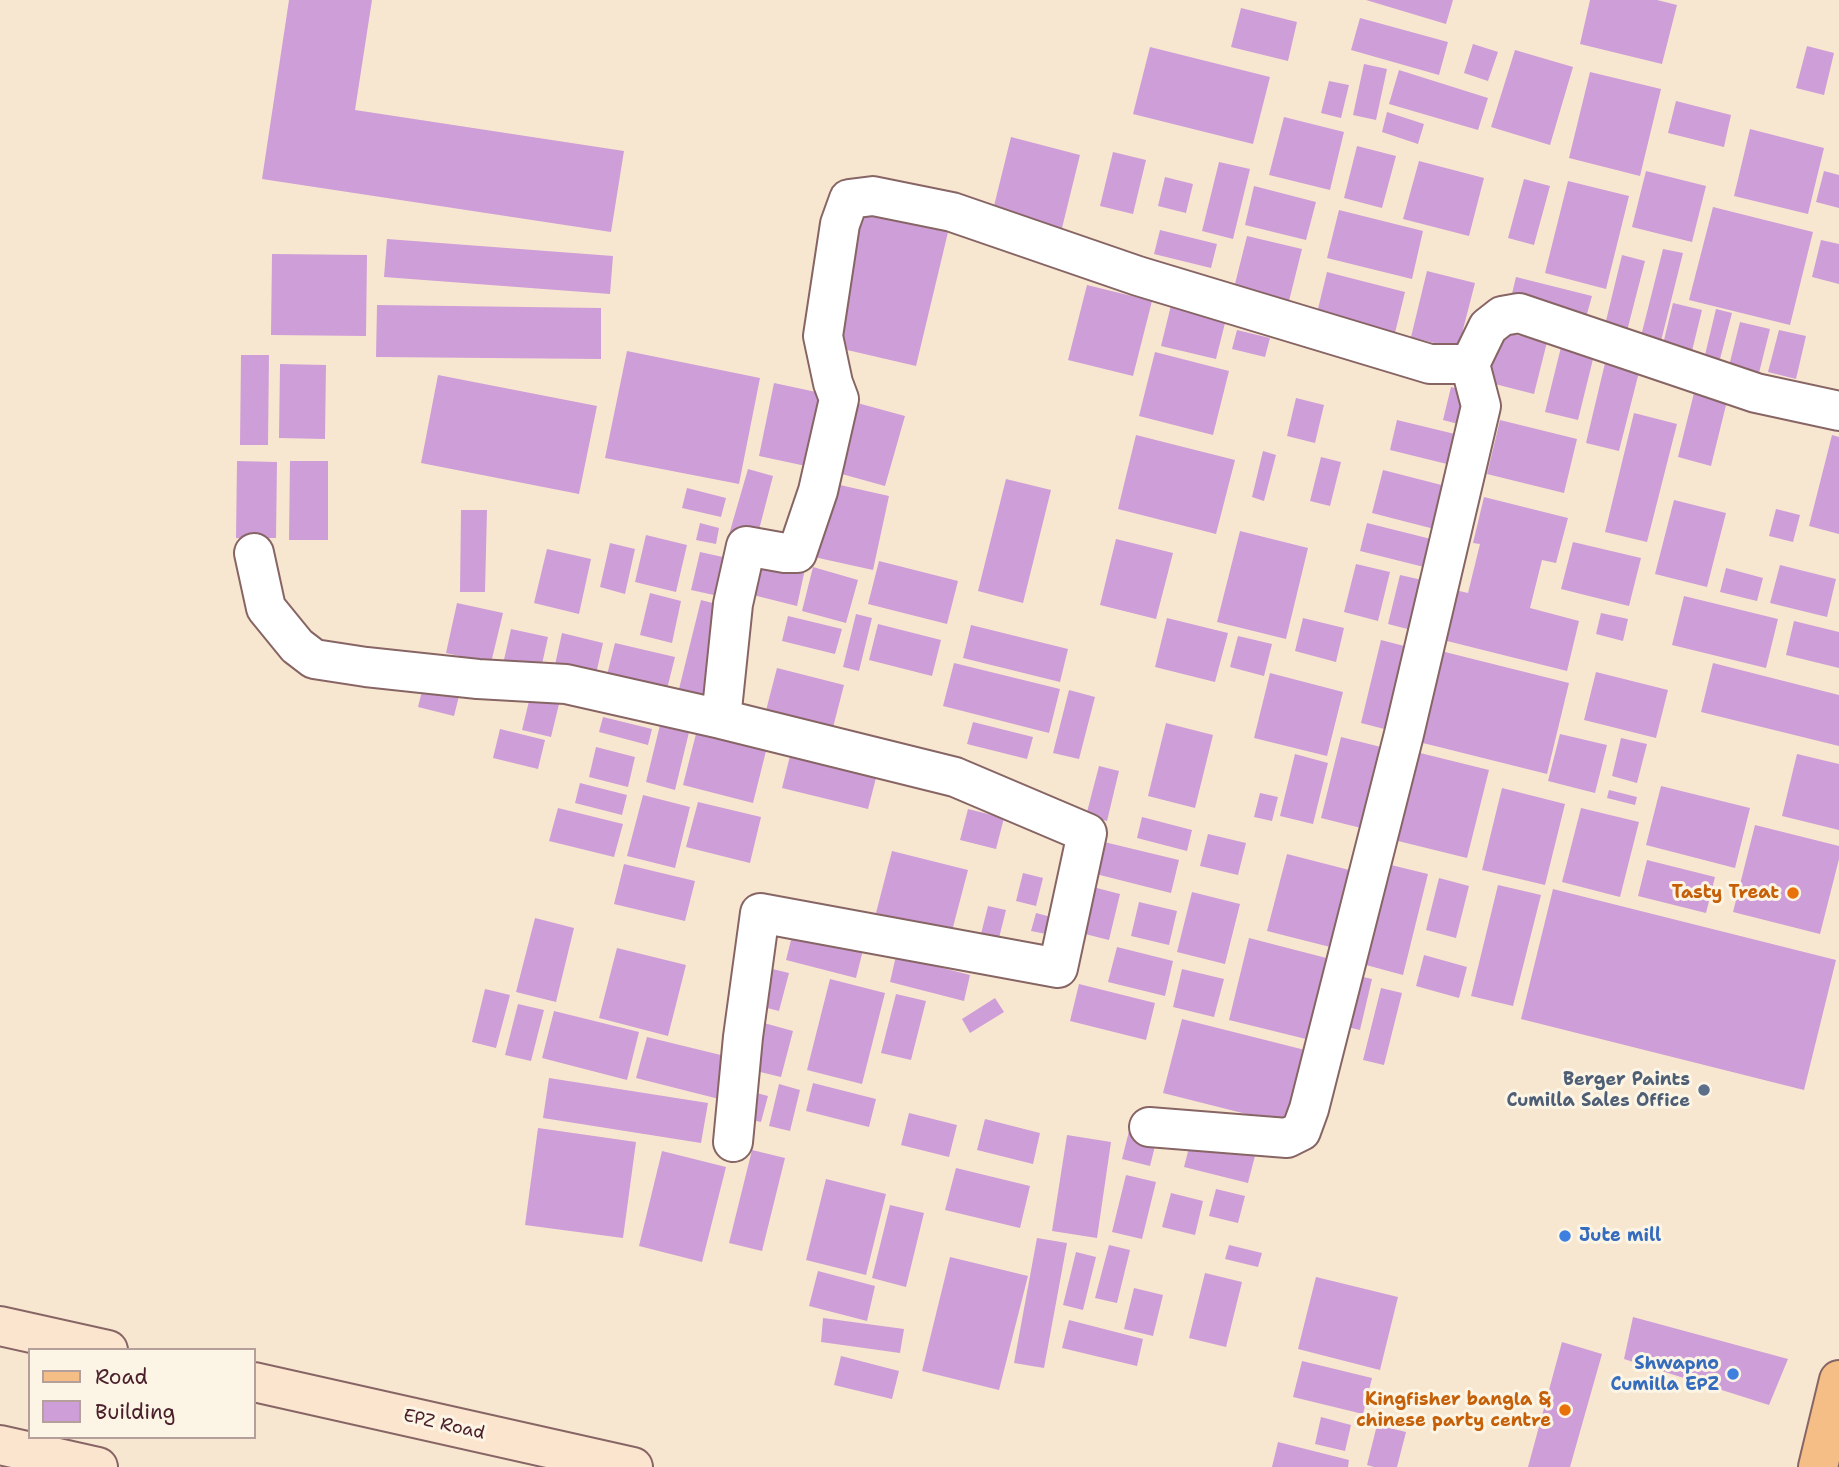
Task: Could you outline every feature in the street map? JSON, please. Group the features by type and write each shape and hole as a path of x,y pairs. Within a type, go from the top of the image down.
{"main road":[{"path":"0,1326 99,1348"},
{"path":"1818,1467 1839,1381"},
{"name":"EPZ Road","path":"256,1382 633,1467"},
{"path":"0,1445 98,1467"}],"street":[{"path":"720,719 733,604 746,546 797,553 818,491 839,399 823,336 840,224 849,199 873,195 952,212 1138,276 1430,364 1470,364"},
{"path":"1149,1127 1287,1138 1301,1130 1309,1109 1391,787 1481,406 1470,364 1488,327 1502,316 1519,313 1756,393 1839,411"},
{"path":"254,553 265,608 298,646 314,659 478,679 566,684 955,777 1087,833 1058,968 760,913 743,1037 733,1142"}],"building":[{"path":"289,0 372,0 355,110 624,151 611,232 262,179"},
{"path":"1366,0 1453,0 1446,24"},
{"path":"1590,0 1657,0 1677,5 1662,64 1580,44"},
{"path":"1241,8 1297,22 1288,61 1231,47"},
{"path":"1360,18 1448,42 1439,75 1351,50"},
{"path":"1473,44 1498,52 1488,81 1464,73"},
{"path":"1807,46 1834,53 1824,95 1796,88"},
{"path":"1150,47 1270,77 1253,144 1133,114"},
{"path":"1515,50 1573,67 1550,145 1491,127"},
{"path":"1364,64 1387,69 1376,120 1353,115"},
{"path":"1399,70 1488,98 1478,130 1389,104"},
{"path":"1590,72 1661,89 1640,176 1569,158"},
{"path":"1329,81 1349,85 1341,118 1321,113"},
{"path":"1676,101 1731,115 1724,147 1668,133"},
{"path":"1387,112 1424,124 1418,144 1382,132"},
{"path":"1284,117 1344,132 1330,190 1269,175"},
{"path":"1750,129 1824,148 1808,214 1734,196"},
{"path":"1011,137 1080,155 1061,232 992,214"},
{"path":"1357,146 1396,156 1382,208 1344,198"},
{"path":"1113,152 1146,160 1133,214 1100,206"},
{"path":"1419,161 1484,178 1469,236 1403,219"},
{"path":"1219,162 1250,169 1233,239 1202,231"},
{"path":"1646,171 1706,186 1692,242 1632,227"},
{"path":"1824,171 1839,175 1839,208 1816,202"},
{"path":"1165,177 1193,184 1186,213 1158,206"},
{"path":"1524,179 1550,186 1534,245 1508,238"},
{"path":"1568,181 1629,196 1606,289 1545,273"},
{"path":"1254,186 1316,202 1306,240 1245,225"},
{"path":"1713,207 1813,232 1790,325 1689,300"},
{"path":"862,208 949,228 916,366 830,346"},
{"path":"1339,210 1423,231 1412,279 1327,258"},
{"path":"1160,230 1217,244 1211,268 1154,254"},
{"path":"1247,236 1302,249 1288,305 1233,292"},
{"path":"387,239 613,256 610,294 384,277"},
{"path":"1821,240 1839,244 1839,284 1812,277"},
{"path":"1663,249 1683,253 1660,345 1640,340"},
{"path":"272,254 367,255 366,336 271,335"},
{"path":"1622,255 1645,261 1626,335 1604,329"},
{"path":"1427,271 1475,283 1458,349 1411,337"},
{"path":"1327,272 1405,292 1393,341 1315,321"},
{"path":"1516,277 1592,296 1585,321 1510,302"},
{"path":"1087,285 1152,301 1133,376 1068,360"},
{"path":"1173,297 1228,311 1216,359 1161,346"},
{"path":"1673,303 1702,310 1692,351 1663,344"},
{"path":"377,305 601,308 601,359 376,357"},
{"path":"1716,309 1732,313 1720,359 1705,355"},
{"path":"1740,322 1770,329 1758,377 1728,370"},
{"path":"1237,330 1270,338 1265,357 1232,349"},
{"path":"1779,330 1806,336 1796,379 1768,372"},
{"path":"1500,331 1547,342 1534,394 1487,382"},
{"path":"1562,343 1595,351 1578,420 1545,412"},
{"path":"627,351 760,378 739,484 605,458"},
{"path":"1155,352 1229,371 1213,435 1139,416"},
{"path":"241,355 269,355 268,445 240,445"},
{"path":"1605,363 1639,372 1619,451 1586,443"},
{"path":"280,364 326,365 325,439 279,438"},
{"path":"438,375 597,406 579,494 421,463"},
{"path":"774,383 835,396 820,469 759,456"},
{"path":"1451,387 1471,392 1462,425 1443,420"},
{"path":"1695,389 1728,397 1711,466 1678,457"},
{"path":"1296,398 1324,405 1315,443 1287,436"},
{"path":"850,401 905,416 885,486 831,471"},
{"path":"1634,413 1677,424 1647,542 1605,532"},
{"path":"1397,420 1459,435 1451,465 1390,450"},
{"path":"1500,420 1577,439 1564,493 1487,474"},
{"path":"1136,435 1235,460 1216,534 1118,509"},
{"path":"1832,435 1839,437 1839,534 1809,526"},
{"path":"1263,451 1276,455 1264,501 1252,497"},
{"path":"1321,457 1341,462 1330,506 1310,501"},
{"path":"237,461 277,462 276,538 236,538"},
{"path":"290,461 328,461 328,540 289,540"},
{"path":"748,469 773,476 755,545 728,538"},
{"path":"1383,470 1457,489 1446,532 1372,513"},
{"path":"1006,479 1051,490 1023,603 978,591"},
{"path":"831,483 889,496 873,570 814,557"},
{"path":"687,488 726,498 721,517 682,508"},
{"path":"1484,497 1568,518 1556,563 1542,560 1530,608 1579,621 1567,671 1439,639 1451,589 1468,593 1480,544 1473,543"},
{"path":"1674,500 1726,513 1707,587 1655,574"},
{"path":"1776,509 1800,515 1793,542 1769,536"},
{"path":"461,510 487,510 485,592 460,592"},
{"path":"700,523 719,528 716,544 696,540"},
{"path":"1367,523 1435,540 1428,568 1360,551"},
{"path":"1240,531 1308,548 1286,639 1217,622"},
{"path":"646,535 687,545 676,592 635,582"},
{"path":"1116,539 1173,553 1156,619 1100,605"},
{"path":"1573,542 1641,558 1629,606 1561,589"},
{"path":"610,543 635,549 625,594 600,587"},
{"path":"547,549 591,559 579,614 534,603"},
{"path":"700,552 732,559 723,597 691,590"},
{"path":"749,555 805,569 797,606 741,592"},
{"path":"879,561 958,581 947,624 868,604"},
{"path":"1356,564 1390,572 1378,621 1344,612"},
{"path":"1780,565 1836,579 1827,617 1770,603"},
{"path":"813,567 858,580 846,623 802,611"},
{"path":"1726,568 1763,578 1757,601 1720,592"},
{"path":"1400,575 1431,582 1419,632 1388,624"},
{"path":"650,593 681,601 672,643 640,635"},
{"path":"1684,596 1778,619 1766,668 1672,645"},
{"path":"701,600 728,607 706,699 678,693"},
{"path":"457,603 503,613 491,663 446,653"},
{"path":"1601,613 1628,619 1623,641 1596,634"},
{"path":"856,614 872,618 859,671 843,667"},
{"path":"788,616 842,629 835,654 782,641"},
{"path":"1167,618 1228,633 1215,682 1155,667"},
{"path":"1303,618 1344,628 1336,662 1295,651"},
{"path":"1794,621 1839,632 1839,668 1786,655"},
{"path":"878,624 941,640 932,676 869,660"},
{"path":"971,625 1068,649 1060,682 963,658"},
{"path":"511,629 548,637 540,673 503,664"},
{"path":"562,633 603,643 594,683 553,674"},
{"path":"1238,636 1272,644 1264,676 1230,667"},
{"path":"1381,640 1416,649 1396,732 1361,723"},
{"path":"615,643 675,657 665,697 605,683"},
{"path":"1437,650 1569,683 1547,774 1415,741"},
{"path":"954,663 1060,689 1049,733 943,706"},
{"path":"1713,663 1839,695 1839,746 1701,712"},
{"path":"777,668 844,685 830,739 763,722"},
{"path":"1596,672 1668,690 1656,738 1584,720"},
{"path":"1270,673 1343,692 1327,756 1254,738"},
{"path":"425,679 461,688 454,716 418,707"},
{"path":"1069,690 1095,697 1079,759 1053,753"},
{"path":"530,697 559,704 551,737 522,730"},
{"path":"603,717 652,729 648,745 599,732"},
{"path":"662,717 691,724 675,790 646,782"},
{"path":"699,722 769,739 753,803 683,785"},
{"path":"973,722 1033,737 1027,759 967,744"},
{"path":"1166,723 1213,735 1195,808 1148,796"},
{"path":"500,729 545,740 538,769 493,758"},
{"path":"1560,734 1607,745 1595,793 1548,781"},
{"path":"1341,737 1393,750 1373,831 1321,818"},
{"path":"1621,738 1647,744 1637,783 1612,776"},
{"path":"596,747 635,757 628,787 589,777"},
{"path":"1412,751 1489,770 1467,858 1390,839"},
{"path":"791,752 877,774 868,809 782,788"},
{"path":"1295,754 1328,763 1313,824 1280,816"},
{"path":"1797,754 1839,764 1839,830 1782,816"},
{"path":"1099,766 1119,771 1107,821 1086,816"},
{"path":"580,783 627,795 622,815 575,803"},
{"path":"1661,786 1750,808 1735,868 1646,845"},
{"path":"1502,788 1565,804 1545,885 1482,870"},
{"path":"1609,790 1637,797 1635,805 1607,798"},
{"path":"1260,793 1278,797 1272,821 1254,817"},
{"path":"643,795 690,807 675,868 627,856"},
{"path":"698,802 761,817 750,863 686,847"},
{"path":"558,808 623,824 614,857 549,841"},
{"path":"1581,808 1639,822 1620,897 1562,882"},
{"path":"968,809 1004,818 996,849 960,840"},
{"path":"1142,817 1192,830 1187,851 1137,838"},
{"path":"1755,825 1839,846 1839,859 1820,934 1733,912"},
{"path":"1208,834 1246,843 1238,875 1200,866"},
{"path":"1100,841 1179,860 1171,893 1092,873"},
{"path":"892,851 968,870 952,931 876,913"},
{"path":"1287,854 1361,873 1342,950 1267,931"},
{"path":"1647,860 1715,877 1706,913 1638,896"},
{"path":"624,864 695,881 685,921 614,904"},
{"path":"1391,865 1428,874 1403,975 1366,965"},
{"path":"1023,873 1043,878 1036,906 1016,901"},
{"path":"1439,878 1469,886 1456,938 1426,930"},
{"path":"1498,885 1541,895 1513,1006 1471,996"},
{"path":"1089,886 1120,894 1109,940 1077,932"},
{"path":"1553,889 1836,960 1804,1090 1521,1019"},
{"path":"1192,892 1240,904 1225,964 1177,952"},
{"path":"1139,902 1177,911 1169,945 1131,936"},
{"path":"988,906 1006,910 997,946 979,942"},
{"path":"1036,913 1055,918 1051,935 1031,931"},
{"path":"535,918 574,928 556,1002 516,992"},
{"path":"793,932 863,950 856,978 786,960"},
{"path":"1249,938 1338,961 1318,1042 1229,1020"},
{"path":"1117,947 1173,961 1165,996 1108,982"},
{"path":"617,948 686,965 668,1036 599,1018"},
{"path":"1424,955 1467,967 1459,998 1416,986"},
{"path":"896,956 970,975 964,1001 890,982"},
{"path":"764,967 789,973 779,1011 755,1005"},
{"path":"1182,969 1224,979 1214,1017 1173,1007"},
{"path":"1359,976 1372,979 1360,1030 1347,1027"},
{"path":"830,979 885,993 862,1084 807,1070"},
{"path":"1079,984 1155,1003 1146,1040 1070,1021"},
{"path":"1381,988 1402,993 1384,1065 1363,1060"},
{"path":"485,989 510,995 496,1048 472,1042"},
{"path":"896,994 926,1001 911,1060 881,1053"},
{"path":"995,998 1004,1012 970,1033 962,1019"},
{"path":"518,1004 544,1010 531,1061 505,1055"},
{"path":"554,1011 639,1032 627,1080 542,1058"},
{"path":"1182,1019 1313,1052 1294,1126 1163,1093"},
{"path":"764,1023 793,1031 781,1077 752,1070"},
{"path":"647,1037 733,1058 723,1100 636,1078"},
{"path":"549,1078 708,1103 701,1143 543,1118"},
{"path":"813,1083 876,1099 869,1127 806,1111"},
{"path":"779,1084 800,1090 790,1131 769,1126"},
{"path":"749,1091 768,1096 761,1122 743,1118"},
{"path":"909,1113 957,1125 949,1157 901,1145"},
{"path":"985,1119 1040,1133 1033,1164 977,1150"},
{"path":"538,1128 636,1142 623,1238 525,1225"},
{"path":"1129,1131 1157,1138 1150,1166 1122,1159"},
{"path":"1067,1135 1111,1142 1097,1238 1052,1231"},
{"path":"1192,1136 1256,1152 1248,1183 1184,1167"},
{"path":"752,1150 785,1158 762,1251 729,1243"},
{"path":"662,1151 726,1167 702,1262 639,1246"},
{"path":"956,1168 1030,1186 1020,1228 945,1210"},
{"path":"1126,1175 1156,1182 1142,1239 1112,1232"},
{"path":"826,1179 886,1194 866,1275 806,1260"},
{"path":"1216,1189 1245,1196 1238,1223 1209,1216"},
{"path":"1171,1193 1203,1201 1195,1235 1162,1227"},
{"path":"890,1205 924,1213 906,1287 872,1278"},
{"path":"1037,1238 1067,1243 1044,1368 1014,1363"},
{"path":"1109,1245 1130,1250 1117,1303 1095,1298"},
{"path":"1229,1245 1262,1253 1258,1267 1225,1259"},
{"path":"1076,1252 1096,1257 1083,1310 1063,1305"},
{"path":"950,1257 1028,1276 999,1390 922,1371"},
{"path":"818,1271 875,1286 867,1321 809,1306"},
{"path":"1205,1273 1242,1282 1226,1347 1189,1338"},
{"path":"1316,1277 1398,1297 1380,1370 1298,1349"},
{"path":"1134,1288 1163,1295 1153,1336 1124,1329"},
{"path":"1633,1317 1788,1359 1769,1405 1624,1359"},
{"path":"823,1318 904,1329 900,1353 821,1342"},
{"path":"1069,1320 1143,1339 1137,1366 1062,1348"},
{"name":"Kingfisher bangla & chinese party centre","path":"1562,1342 1602,1354 1570,1467 1528,1467"},
{"path":"841,1356 899,1371 892,1399 834,1385"},
{"path":"1302,1361 1372,1378 1363,1414 1293,1397"},
{"path":"1321,1417 1351,1425 1345,1451 1315,1444"},
{"path":"1377,1425 1406,1432 1397,1467 1367,1465"},
{"path":"1278,1442 1349,1460 1348,1467 1272,1467"}],"place":[{"name":"Tasty Treat","path":"1793,893"},
{"name":"Berger Paints Cumilla Sales Office","path":"1704,1090"},
{"name":"Jute mill","path":"1565,1236"},
{"name":"Shwapno Cumilla EPZ","path":"1733,1374"},
{"name":"Kingfisher bangla & chinese party centre","path":"1565,1410"}]}
